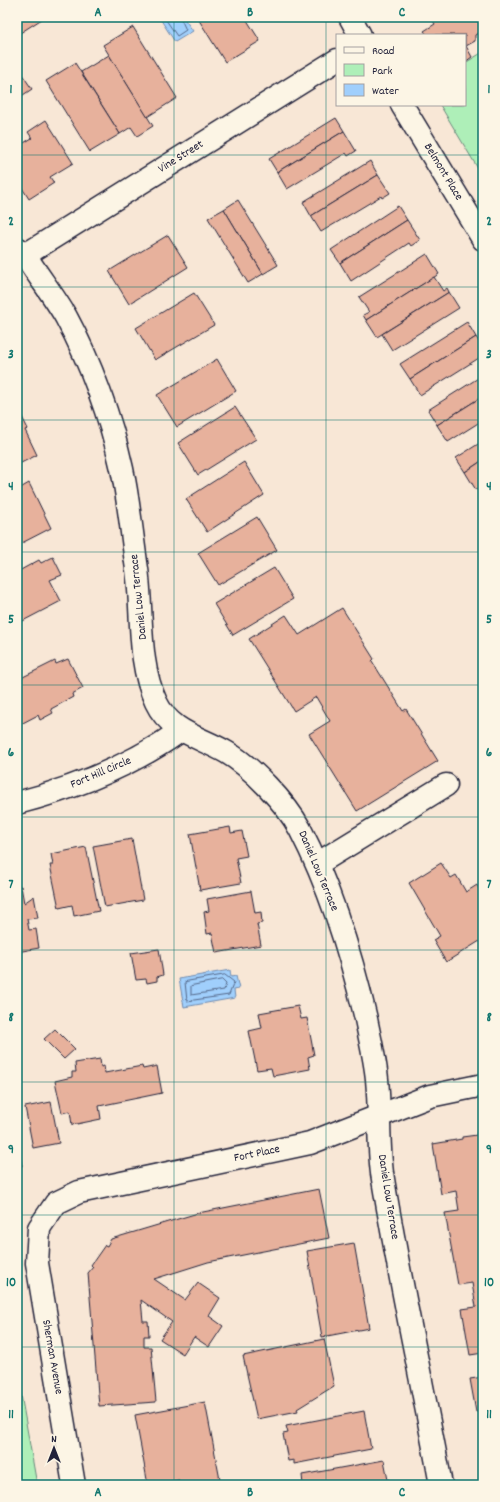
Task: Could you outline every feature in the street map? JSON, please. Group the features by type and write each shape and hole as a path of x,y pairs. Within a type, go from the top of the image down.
{"street":[{"path":"350,17 359,34"},
{"name":"Vine Street","path":"21,252 336,61"},
{"name":"Belmont Place","path":"403,106 483,238"},
{"name":"Daniel Low Terrace","path":"21,252 66,318 96,383 122,470 140,587 145,659 156,702 165,716 180,731 228,753 263,781 298,824 317,864 335,910 356,975 377,1077 382,1171 441,1485"},
{"name":"Fort Hill Circle","path":"17,803 50,794 112,771 157,747 180,731"},
{"path":"317,864 446,785"},
{"name":"Fort Place","path":"39,1228 56,1203 79,1192 310,1143 430,1096 483,1085"},
{"name":"Sherman Avenue","path":"39,1228 37,1263 74,1485"}],"green space":[{"path":"483,52 483,177 441,106 466,106 466,62"},
{"path":"17,1372 37,1485 17,1485"}],"water":[{"path":"159,17 183,17 193,31 175,42"},
{"path":"230,970 231,977 236,976 239,989 234,990 235,998 184,1007 179,979"}],"building":[{"path":"17,17 45,17 17,35"},
{"path":"197,17 245,17 260,41 225,62"},
{"path":"436,17 483,17 483,31 475,35 475,41 466,46 466,34 426,34 424,31 435,24 432,19"},
{"path":"133,27 177,98 147,117 103,45"},
{"path":"466,46 472,57 466,61"},
{"path":"109,55 153,126 137,136 131,127 120,134 81,72"},
{"path":"75,63 120,134 90,152 46,81"},
{"path":"17,67 32,89 17,99"},
{"path":"336,118 344,131 277,172 269,159"},
{"path":"46,120 73,163 50,177 54,183 29,199 17,180 17,147 32,138 28,132"},
{"path":"344,131 356,151 348,156 346,153 287,189 277,172"},
{"path":"370,161 378,175 311,216 303,202"},
{"path":"378,175 390,193 382,198 381,196 321,232 311,216"},
{"path":"238,200 278,265 263,274 224,209"},
{"path":"398,206 407,220 340,263 331,250"},
{"path":"224,209 263,274 248,283 208,218"},
{"path":"407,220 420,240 411,246 409,243 351,281 340,263"},
{"path":"168,235 188,267 129,304 109,271"},
{"path":"427,254 439,274 366,320 363,315 369,312 359,297"},
{"path":"434,277 443,291 447,288 449,292 377,337 366,320"},
{"path":"449,292 459,308 392,350 382,334"},
{"path":"194,293 214,325 155,360 136,328"},
{"path":"467,322 476,337 410,379 400,364"},
{"path":"476,337 483,348 483,358 480,360 479,358 420,395 410,379"},
{"path":"217,359 236,391 177,427 157,395"},
{"path":"483,375 483,396 437,425 428,410"},
{"path":"483,396 483,420 448,442 437,425"},
{"path":"17,407 28,429 25,430 37,455 17,465"},
{"path":"235,407 256,439 198,475 178,443"},
{"path":"483,441 483,460 465,472 456,458"},
{"path":"483,460 483,485 476,490 465,472"},
{"path":"244,462 264,495 207,532 186,499"},
{"path":"29,483 51,528 18,545 17,490"},
{"path":"257,517 277,550 218,585 198,553"},
{"path":"53,557 62,575 50,580 61,601 17,624 17,572 39,560 41,563"},
{"path":"274,568 293,599 233,635 214,604"},
{"path":"342,608 374,659 372,661 403,711 406,709 438,761 357,811 309,734 330,721 316,697 294,711 249,639 286,615 299,635"},
{"path":"68,659 83,688 72,694 73,697 51,709 53,713 40,720 38,715 17,726 17,680 55,661 56,664"},
{"path":"230,827 231,833 242,831 247,856 236,858 241,883 200,890 190,834"},
{"path":"132,839 143,900 105,907 93,846"},
{"path":"86,847 99,911 74,916 72,905 59,908 50,865 53,865 51,854"},
{"path":"441,863 451,878 456,875 466,892 477,885 480,891 483,890 483,939 446,962 433,940 440,936 409,883"},
{"path":"21,886 24,903 34,896 38,918 27,919 29,930 36,929 39,948 17,952 17,887"},
{"path":"251,891 255,913 261,912 262,923 257,924 261,945 216,953 212,933 207,934 204,912 209,911 207,899"},
{"path":"159,949 163,975 157,977 157,981 147,983 146,979 136,980 131,953"},
{"path":"298,1006 301,1019 307,1018 314,1055 308,1057 310,1069 273,1076 271,1068 257,1070 249,1031 262,1028 259,1013"},
{"path":"55,1029 75,1049 64,1059 44,1039"},
{"path":"100,1059 101,1067 104,1066 105,1073 142,1066 143,1069 157,1066 162,1093 99,1106 101,1119 72,1125 70,1111 62,1113 55,1081 72,1077 72,1072 76,1072 75,1063"},
{"path":"51,1102 59,1143 33,1148 25,1107"},
{"path":"483,1131 483,1353 470,1355 462,1309 476,1307 472,1283 458,1285 445,1213 459,1211 456,1191 441,1194 433,1144 462,1139 462,1137 477,1135 477,1132"},
{"path":"17,1142 22,1166 17,1167"},
{"path":"319,1189 329,1238 208,1262 154,1279 185,1300 198,1283 220,1298 209,1316 223,1326 209,1347 194,1337 183,1354 160,1339 172,1322 141,1300 143,1321 148,1321 149,1336 144,1336 144,1347 151,1347 156,1402 99,1406 88,1273 93,1267 91,1265 111,1239 198,1213"},
{"path":"354,1243 369,1328 322,1337 307,1251"},
{"path":"324,1339 334,1386 297,1409 298,1411 257,1419 243,1356"},
{"path":"483,1377 483,1410 476,1412 470,1379"},
{"path":"205,1402 221,1485 180,1485 179,1480 148,1485 135,1415"},
{"path":"364,1411 371,1449 294,1464 294,1460 288,1461 283,1434 288,1433 286,1426"},
{"path":"384,1460 389,1485 303,1485 302,1475"}]}
